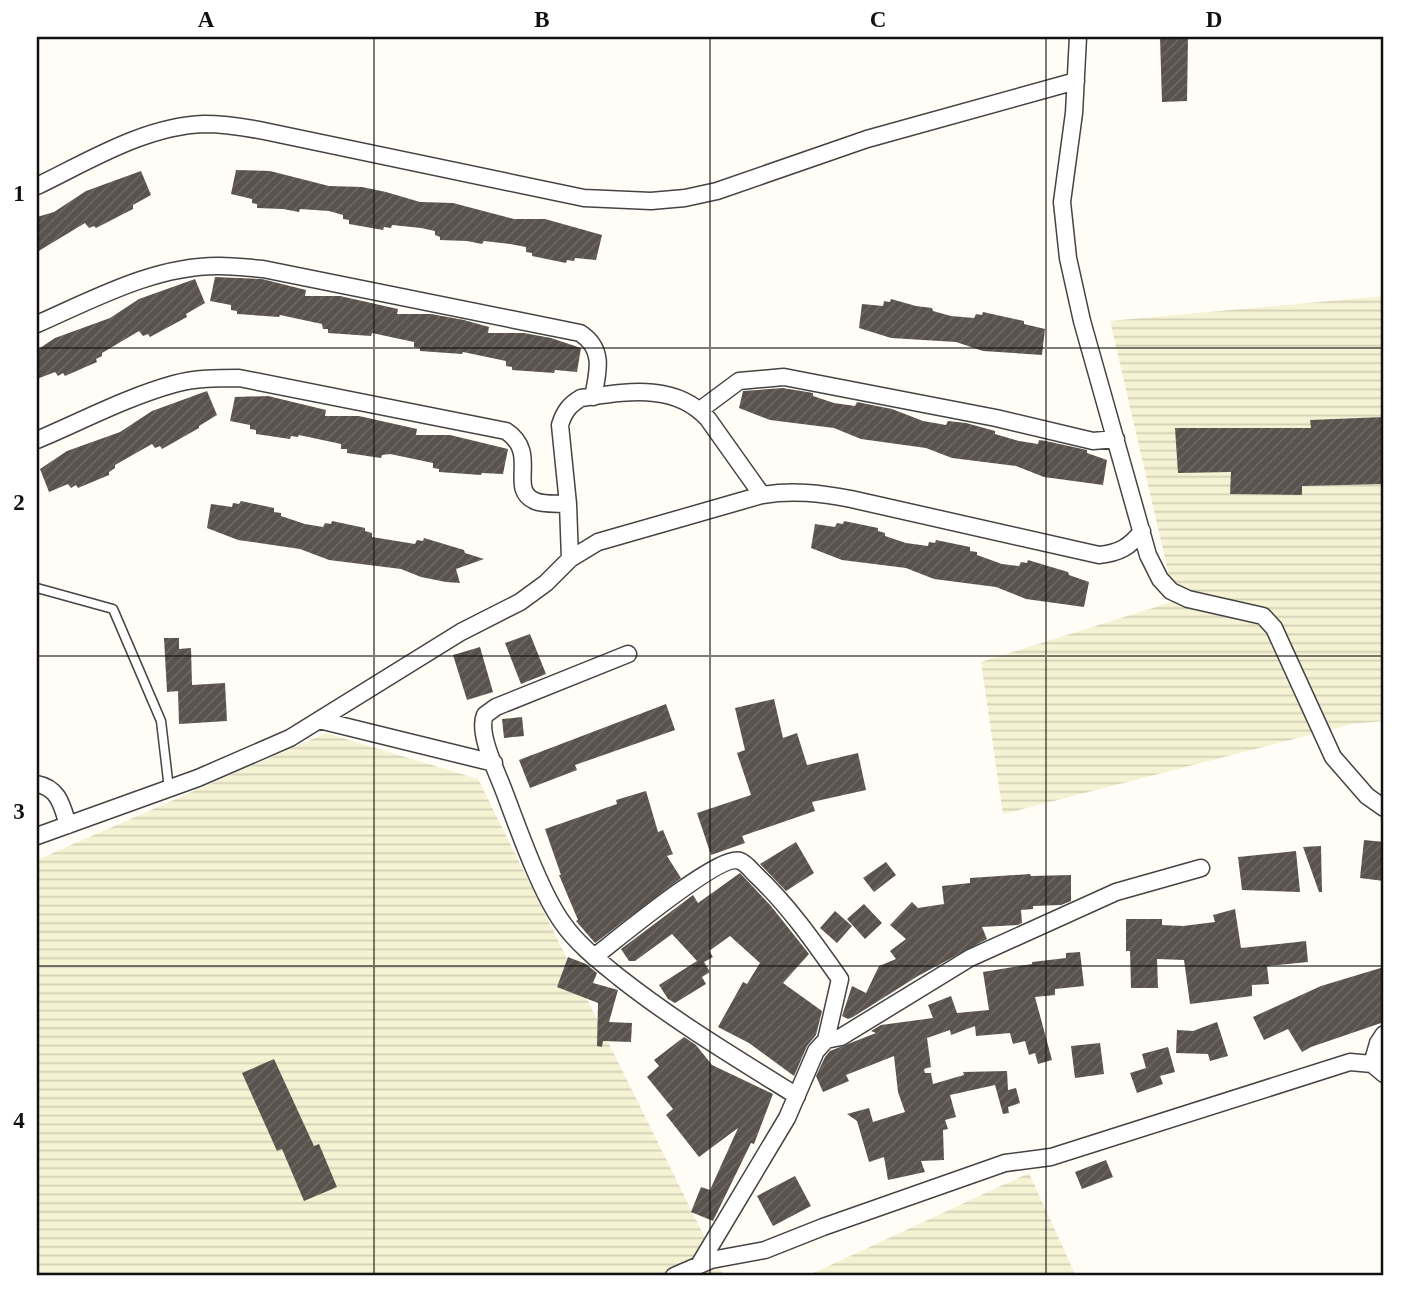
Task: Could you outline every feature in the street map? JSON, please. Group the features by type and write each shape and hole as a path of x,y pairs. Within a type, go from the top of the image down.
{"street":[{"path":"1078,37 1074,113 1062,202 1065,236 1082,321 1154,567 1171,591 1188,599 1263,616 1274,628 1333,757 1367,796 1384,808"},
{"path":"37,186 143,136 203,124 234,125 584,198 651,201 685,198 718,191 867,139 1076,81"},
{"path":"37,324 136,281 184,270 219,266 263,269 580,333 588,338 598,353 593,397"},
{"path":"700,410 738,381 784,377 996,418 1093,441 1116,439"},
{"path":"37,440 146,393 176,383 207,378 239,378 506,430 515,436 524,454 522,485 526,494 534,500 568,504"},
{"path":"570,559 560,425 570,404 581,398 657,392 680,397 700,410 762,495"},
{"path":"37,836 169,789 261,752 319,720 461,632 520,602 546,583 570,559 591,546 614,536 762,495 815,492 1099,555 1124,549 1142,531"},
{"path":"628,654 490,710 482,722 482,729 494,764 548,897 561,922 594,957 666,1014 797,1096"},
{"path":"319,720 494,764"},
{"path":"37,785 45,786 56,794 68,825"},
{"path":"594,957 709,870 732,860 741,861 767,886 810,935 840,979 826,1040 816,1051 787,1118 699,1265"},
{"path":"826,1040 841,1037 970,958 1116,892 1201,868"},
{"path":"674,1276 722,1257 765,1250 1005,1163 1058,1156 1350,1062 1378,1069 1378,1043 1384,1034"}],"lane":[{"path":"37,588 113,609 161,722 169,789"}],"shaded area":[{"path":"1384,296 1384,721 1352,724 1003,814 981,662 1175,601 1110,321"},
{"path":"326,733 478,779 724,1276 37,1276 37,860"},
{"path":"1029,1173 1076,1276 807,1276"}],"building":[{"path":"1160,37 1188,37 1187,101 1162,102"},
{"path":"236,170 270,171 329,186 362,187 420,202 453,203 514,219 545,219 602,235 596,260 575,258 574,261 567,260 566,263 532,256 532,253 526,252 526,247 510,244 440,240 435,231 421,228 392,225 391,228 384,227 383,230 349,224 349,220 343,219 343,215 329,211 300,209 299,212 257,208 252,199 231,194"},
{"path":"141,171 151,195 133,205 133,209 96,228 89,228 85,223 37,252 37,217 54,212 86,191"},
{"path":"215,277 262,279 306,290 305,296 340,296 398,309 397,314 431,314 464,320 489,327 488,333 524,333 551,338 581,348 577,372 512,370 512,367 506,366 506,361 463,352 420,351 420,348 414,347 414,342 372,333 371,336 328,333 328,329 323,329 322,324 280,315 237,314 237,311 231,310 231,305 210,301"},
{"path":"195,279 205,303 186,314 187,317 150,337 148,334 143,336 139,331 102,353 102,356 96,359 97,362 65,376 63,373 58,376 55,372 37,379 37,350 55,338 110,318 139,299"},
{"path":"891,299 932,308 933,311 951,316 974,318 976,314 982,315 983,312 1024,321 1024,324 1045,329 1042,355 983,351 956,342 891,338 859,328 862,304 883,306 884,301 890,302"},
{"path":"783,388 813,393 813,396 834,403 855,406 857,402 892,409 923,421 946,425 948,421 966,423 1019,441 1038,444 1039,440 1087,450 1087,453 1107,460 1103,485 1044,477 1016,466 952,458 926,448 861,439 834,428 770,420 739,408 743,391"},
{"path":"207,391 217,415 199,428 162,449 160,446 155,448 152,444 115,465 109,475 78,488 76,485 71,488 68,484 49,492 40,469 67,451 120,432 152,411"},
{"path":"268,396 326,410 325,416 359,416 417,429 416,435 450,435 508,449 503,474 439,472 439,469 433,468 433,463 390,454 382,455 381,458 347,453 347,449 341,449 341,444 299,435 291,436 290,439 256,434 256,430 250,429 250,425 230,421 235,397"},
{"path":"1384,417 1384,484 1302,486 1302,495 1230,494 1231,472 1178,473 1175,428 1311,428 1310,420"},
{"path":"241,501 274,508 274,512 281,513 281,516 305,524 323,527 325,523 331,524 332,521 365,528 365,531 372,533 372,537 415,544 417,540 423,541 424,538 484,559 456,569 460,583 446,582 421,577 401,569 329,560 300,549 238,540 207,528 211,504 232,507 233,503 239,504"},
{"path":"844,521 878,528 885,536 906,543 928,546 929,542 935,543 936,540 970,547 970,551 977,552 977,555 1002,564 1019,566 1021,562 1027,563 1028,560 1068,572 1069,575 1089,582 1084,607 1026,599 996,587 934,579 906,568 842,560 811,548 815,524 835,527 837,523 843,524"},
{"path":"530,634 546,674 521,684 505,643"},
{"path":"164,638 179,638 179,649 191,648 192,685 225,683 227,721 179,724 178,691 167,692"},
{"path":"480,647 493,692 467,700 453,655"},
{"path":"774,699 783,738 797,733 807,765 858,753 866,790 812,802 815,811 742,836 745,843 711,855 697,813 751,795 737,753 745,750 735,708"},
{"path":"666,704 675,730 575,765 577,770 530,788 519,760"},
{"path":"522,717 524,736 504,738 502,719"},
{"path":"646,791 658,832 663,830 673,854 667,856 681,878 595,943 576,921 578,920 559,875 545,829 617,804 616,800"},
{"path":"1364,840 1384,842 1384,881 1360,878"},
{"path":"796,842 814,873 786,891 760,864"},
{"path":"1321,846 1322,892 1319,892 1303,847"},
{"path":"1296,851 1300,892 1242,890 1238,857"},
{"path":"886,862 896,875 874,892 863,878"},
{"path":"740,873 771,906 809,954 783,983 822,1011 816,1035 807,1046 794,1076 749,1043 718,1027 743,982 747,984 760,963 730,936 709,951 713,957 704,962 710,972 702,977 706,984 675,1003 668,999 659,985 697,961 672,934 635,961 629,961 621,949 693,895 698,903"},
{"path":"1030,874 1071,875 1071,901 1061,905 1033,906 1033,909 1021,910 1022,923 1018,925 982,927 987,939 918,976 853,1017 848,1019 842,1016 852,986 866,993 879,966 896,959 890,951 906,939 890,925 912,902 918,908 944,904 942,886 970,883 970,878"},
{"path":"864,904 882,923 865,939 847,919"},
{"path":"1235,909 1241,948 1306,941 1308,962 1267,966 1269,984 1252,985 1252,996 1190,1004 1184,960 1157,959 1158,988 1131,988 1130,951 1126,951 1126,919 1162,919 1162,925 1183,926 1215,922 1213,915"},
{"path":"835,911 852,926 837,943 820,928"},
{"path":"1080,952 1084,986 1055,989 1055,995 1035,997 1052,1060 1038,1064 1035,1053 1029,1055 1025,1041 1013,1044 1010,1033 976,1036 975,1026 951,1035 950,1030 927,1038 931,1067 924,1069 925,1073 931,1073 933,1084 964,1075 963,1072 1007,1071 1008,1090 1016,1088 1020,1103 1008,1107 1009,1113 1003,1114 995,1085 950,1095 956,1117 945,1120 948,1129 943,1130 944,1160 921,1161 925,1172 888,1180 884,1157 869,1162 857,1121 847,1114 869,1108 873,1122 905,1112 898,1092 894,1056 846,1075 849,1081 823,1092 816,1076 830,1051 876,1033 871,1031 881,1025 933,1018 928,1005 951,996 957,1013 989,1010 983,972 1066,958 1066,953"},
{"path":"568,957 586,964 597,973 593,983 618,990 609,1022 632,1023 631,1042 603,1041 602,1047 597,1046 598,1003 557,987"},
{"path":"1384,967 1384,1022 1302,1052 1288,1029 1264,1040 1253,1017 1321,986"},
{"path":"1217,1022 1228,1056 1210,1061 1208,1054 1176,1053 1177,1030 1193,1031"},
{"path":"684,1037 696,1045 712,1065 773,1094 754,1144 751,1143 713,1221 691,1212 701,1187 710,1190 738,1128 699,1157 666,1115 673,1109 647,1077 659,1066 654,1060"},
{"path":"1100,1043 1104,1074 1075,1078 1071,1046"},
{"path":"1168,1047 1175,1072 1160,1076 1163,1084 1137,1093 1130,1073 1146,1068 1142,1054"},
{"path":"274,1059 314,1146 319,1144 337,1187 304,1201 282,1149 277,1151 242,1073"},
{"path":"1106,1160 1113,1177 1082,1189 1075,1172"},
{"path":"795,1176 811,1206 773,1226 757,1196"}]}
